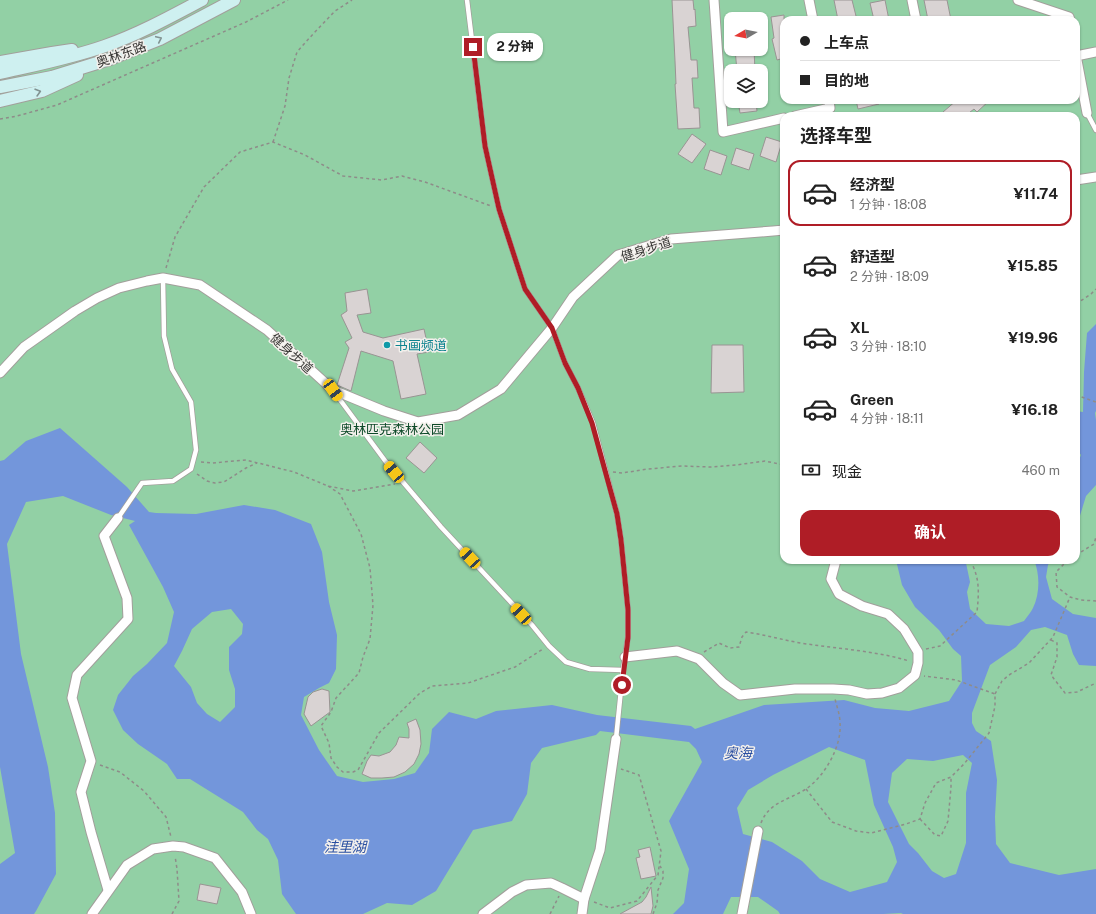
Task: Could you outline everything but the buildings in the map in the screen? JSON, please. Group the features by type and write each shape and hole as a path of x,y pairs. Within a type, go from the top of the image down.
{"main road":[{"name":"奥林东路","path":"0,73 53,62 105,46 156,25 202,0"},
{"name":"奥林东路","path":"0,86 52,77 110,59 160,39 234,0"},
{"path":"0,62 105,46"},
{"path":"0,101 42,91 62,83 110,59"}],"street":[{"path":"714,0 723,132 780,119"},
{"path":"809,0 812,16"},
{"path":"912,0 915,16"},
{"path":"1017,0 1066,16"},
{"path":"1080,55 1096,52"},
{"path":"1080,77 1087,113"},
{"path":"812,112 830,108 830,104"},
{"path":"1080,179 1096,177"},
{"name":"健身步道","path":"0,373 24,347 75,311 97,298 119,288 147,280 163,278 200,285 267,330 333,390 384,411 418,422 458,415 501,389 552,328 573,297 618,255 671,240 780,231"},
{"path":"108,890 81,792 91,761 72,698 77,675 128,619 127,598 104,536 118,518"},
{"path":"625,657 677,651 699,659 723,683 740,695 795,690 834,694 849,690 867,694 882,693 899,688 915,675 918,664 918,652 904,629 888,614 862,606 839,594 831,579 835,564"},
{"path":"582,914 584,899 600,850 616,739"},
{"path":"742,914 758,831"},
{"path":"92,914 127,865 153,849 172,846 184,847 215,858 242,892 251,914"},
{"path":"483,914 512,892 526,885 551,883 584,899"}],"lane":[{"path":"467,0 485,146 499,209 525,289 552,328 565,363 578,388 592,423 617,514 628,610 628,637 616,739"},
{"path":"1087,113 1096,130"},
{"path":"118,518 142,483 173,481 191,469 196,450 191,402 172,369 164,336 163,278"},
{"path":"333,390 386,462 441,527 549,646 566,662 590,669 623,670"}],"path":[{"path":"0,119 57,105 246,22 288,0"},
{"path":"273,142 285,106 289,78 297,52 335,11 352,0"},
{"path":"163,278 175,237 204,187 240,152 273,142 305,155 343,176 382,180 402,176 425,182 499,209"},
{"path":"1080,301 1096,289"},
{"path":"1080,396 1096,402"},
{"path":"193,461 212,463 246,460 294,472 328,486 352,491 403,482"},
{"path":"606,472 622,473 682,466 729,466 765,461 780,464"},
{"path":"191,469 200,477 215,483 224,482 257,463"},
{"path":"328,486 340,494 361,534 370,568 372,605 370,639 363,656 359,673 336,698 331,712 321,726 329,743 331,758 337,767 343,772 353,772 358,770 380,733 420,693 432,686 468,683 515,667 549,646"},
{"path":"1080,552 1095,543 1096,537"},
{"path":"918,652 940,646 977,612 979,585 976,570 972,564"},
{"path":"1064,564 1056,572 1057,587 1070,597 1081,600 1096,601"},
{"path":"920,819 925,803 936,783 951,777 964,764 989,732 995,706 995,694 1002,681 1029,663 1051,640 1070,597"},
{"path":"694,657 713,648 719,643 730,648 739,647 742,637 746,632 795,642 890,656 918,664"},
{"path":"1051,640 1057,643 1057,657 1051,675 1065,693 1077,692 1096,684"},
{"path":"915,675 956,680 995,694"},
{"path":"758,831 764,816 777,804 806,789 821,775 828,764 838,743 840,724 834,694"},
{"path":"91,761 120,772 144,791 166,816 177,869 179,901 172,914"},
{"path":"584,899 610,908 637,901 658,875 661,851 639,775 612,766"},
{"path":"920,819 935,835 941,836 948,821 951,777"},
{"path":"806,789 832,822 856,831 870,833 920,819"},
{"path":"653,914 657,903 658,890 663,878 663,871 659,865"},
{"path":"550,914 562,888"}],"green space":[{"name":"奥林匹克森林公园","path":"0,0 1096,0 1096,914 0,914"}],"water":[{"path":"1096,324 1096,485 1086,496 1080,516 1080,412 1083,412 1087,333"},
{"path":"60,428 127,487 149,512 196,514 244,505 275,510 311,524 322,552 329,602 337,635 336,669 329,683 304,697 301,715 319,750 337,776 363,782 394,779 415,773 429,753 432,729 449,712 476,719 496,711 552,705 597,715 691,726 695,729 764,705 844,700 875,708 909,711 949,701 962,681 961,656 953,649 939,630 915,607 902,585 897,564 966,564 970,582 967,592 970,609 986,624 1009,626 1024,621 1032,610 1038,590 1038,578 1035,564 1049,564 1046,577 1052,599 1073,614 1096,618 1096,666 1079,665 1073,654 1067,635 1045,627 1031,630 1016,647 990,665 972,713 972,723 976,731 991,741 997,780 995,817 996,844 1010,863 1059,875 1096,869 1096,914 780,914 758,897 731,897 723,914 673,914 684,903 689,869 669,821 702,762 696,749 689,742 600,731 596,735 542,748 531,763 527,794 512,821 473,830 436,891 412,905 387,903 363,914 296,914 282,894 278,860 268,839 257,830 243,812 190,779 177,779 167,764 138,744 123,730 113,710 118,695 133,676 167,643 174,612 163,587 129,525 135,521 111,515 63,496 26,502 7,544 21,654 48,767 55,813 56,874 34,914 0,914 0,864 15,853 0,767 0,461 4,460 26,441","holes":["231,609 243,624 242,634 229,647 229,670 235,689 235,707 220,722 207,714 197,703 191,687 174,666 192,629 212,612","829,747 865,760 874,805 893,847 897,862 887,882 850,892 820,879 802,861 772,842 743,834 737,808 748,790 773,775","963,755 972,763 966,793 966,843 956,874 944,878 932,871 909,844 888,802 892,773 907,759 933,761"]}],"place":[{"name":"书画频道","path":"387,345"}],"route":[{"path":"473,47 485,146 499,209 525,289 552,328 565,363 578,388 592,423 617,514 628,610 628,637 622,685"}],"water label":[{"name":"奥海","path":"738,753"},
{"name":"洼里湖","path":"345,847"}]}
